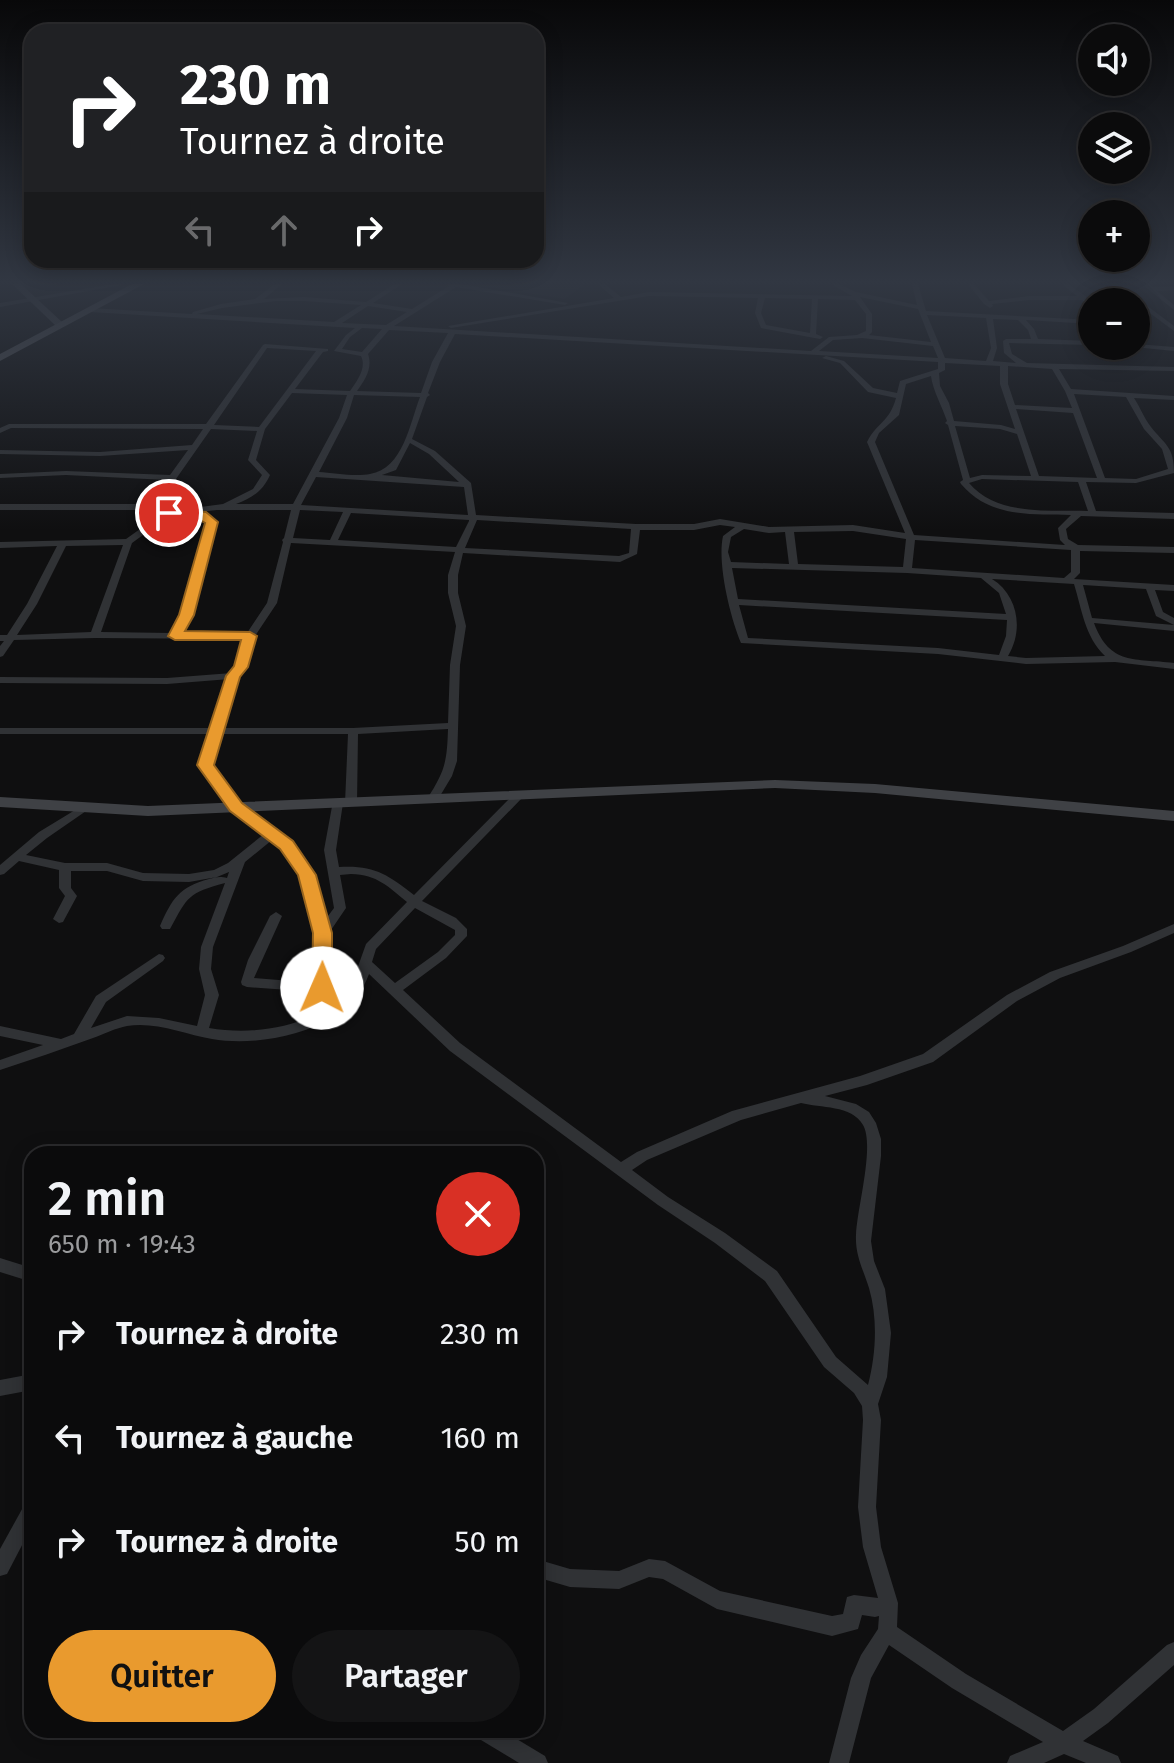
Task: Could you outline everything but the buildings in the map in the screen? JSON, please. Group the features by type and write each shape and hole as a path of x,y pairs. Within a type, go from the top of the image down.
{"street":[{"path":"152,507 250,366"},
{"path":"0,507 152,507 169,513 189,513 217,507 253,493 266,475 252,460 261,429 309,366"},
{"path":"322,1018 323,933 303,868 286,845 236,807 205,765 233,676 241,667 250,636 269,610 296,507 339,427 350,394 366,366"},
{"path":"371,477 393,468 408,440 435,366"},
{"path":"843,366 871,390 898,396"},
{"path":"907,570 911,537 871,445 876,432 895,415 904,382 935,373 941,366"},
{"path":"1004,366 1004,384 1035,477"},
{"path":"1028,366 1174,369"},
{"path":"1054,367 1069,391 1102,481"},
{"path":"935,373 934,382 944,400 967,480 965,485 975,495 1006,510 1174,516"},
{"path":"290,391 426,395"},
{"path":"1069,391 1174,398"},
{"path":"967,480 1035,477 1148,480 1173,470 1166,448 1147,427 1129,395"},
{"path":"1013,407 1076,411"},
{"path":"949,423 1001,427 1021,433"},
{"path":"0,431 9,426 261,429"},
{"path":"408,440 434,451 442,463 468,485 474,515 453,575 453,593 461,626 453,686 452,761 433,799"},
{"path":"0,452 100,454 193,447"},
{"path":"56,474 69,453"},
{"path":"0,476 56,474 172,478"},
{"path":"312,474 468,485"},
{"path":"1081,480 1093,514"},
{"path":"217,507 296,507 474,515 636,527 694,527 714,522 789,530 853,528 911,537 1076,548 1174,550"},
{"path":"332,544 348,510"},
{"path":"0,545 62,546 128,542 169,513"},
{"path":"175,636 186,615 212,522 207,517 189,513"},
{"path":"1066,581 1075,573 1076,548 1062,535 1064,524 1079,513"},
{"path":"286,540 620,559 633,554 636,527"},
{"path":"741,527 727,536 726,565 744,641 938,651 1038,661 1115,659 1174,666"},
{"path":"789,530 794,565"},
{"path":"95,635 128,542"},
{"path":"0,654 4,638 32,604 62,546"},
{"path":"726,565 907,570 1174,588"},
{"path":"984,577 1003,591 1010,617 1012,637 1002,658"},
{"path":"1078,582 1096,642 1115,659"},
{"path":"1150,587 1159,614 1174,622"},
{"path":"734,602 1010,617"},
{"path":"1088,620 1174,628"},
{"path":"4,638 250,636"},
{"path":"0,680 167,681 233,676"},
{"path":"0,731 353,731 454,726"},
{"path":"323,933 340,908 330,850 344,803 353,731"},
{"path":"0,802 138,811 727,785 839,785 929,792 1041,807 1174,816"},
{"path":"0,1065 136,1021 236,1036 278,1032 322,1018 354,994 364,975 370,947 518,796"},
{"path":"0,871 53,827 85,807"},
{"path":"16,857 65,867 107,867 143,877 173,879 217,873 239,862 271,835"},
{"path":"202,1031 212,995 205,969 207,947 239,862"},
{"path":"59,919 71,896 65,888 65,867"},
{"path":"335,871 358,869 382,874 415,902 460,926 461,936 442,955 394,990"},
{"path":"166,926 183,892 192,886 233,877"},
{"path":"276,916 247,982 322,988"},
{"path":"621,1170 675,1140 737,1115 874,1078 928,1058 1012,998 1055,975 1174,928"},
{"path":"79,1037 101,999 159,958"},
{"path":"365,963 455,1047 771,1276 830,1362 860,1388 870,1404"},
{"path":"0,1031 61,1044"},
{"path":"797,1098 836,1104 856,1112 864,1116 873,1135 874,1159 864,1233 866,1260 878,1293 881,1377 870,1404 870,1453 866,1479 868,1526 889,1603 887,1632 871,1650 861,1670 839,1763"},
{"path":"0,1265 24,1272"},
{"path":"0,1388 24,1384"},
{"path":"0,1567 24,1523"},
{"path":"544,1570 570,1578 619,1580 649,1568 665,1570 717,1600 832,1626 851,1622 854,1604 875,1608 889,1603"},
{"path":"887,1632 959,1681 1065,1744 1111,1763"},
{"path":"1017,1763 1065,1744 1110,1711 1126,1692 1174,1652"},
{"path":"496,1738 538,1763"}],"route":[{"path":"169,513 201,515 212,522 184,622 175,636 250,636 241,667 233,676 214,730 205,765 236,807 286,845 307,875 323,933 322,988"}]}
